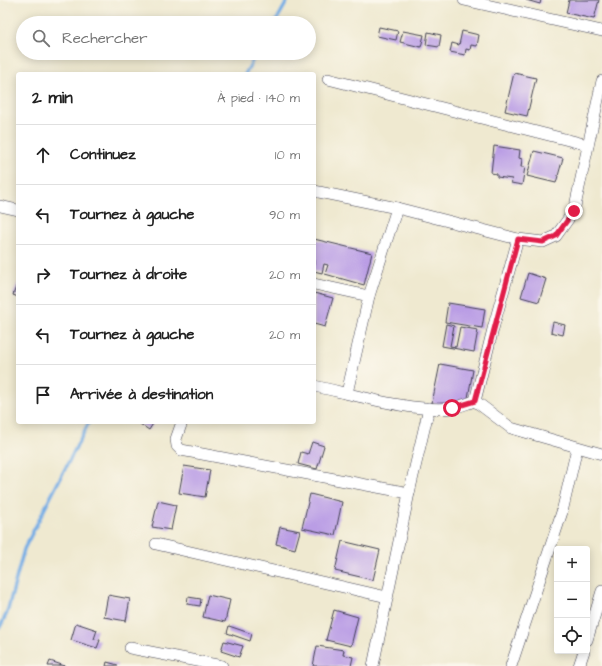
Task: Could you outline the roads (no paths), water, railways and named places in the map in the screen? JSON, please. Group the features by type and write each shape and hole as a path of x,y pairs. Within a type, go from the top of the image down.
{"street":[{"path":"464,0 602,31"},
{"path":"328,79 588,145"},
{"path":"316,191 397,208 518,239 543,242 556,236 565,226 574,211 602,81"},
{"path":"0,206 16,210"},
{"path":"347,393 369,296 397,208"},
{"path":"475,401 518,239"},
{"path":"316,284 369,296"},
{"path":"316,386 429,408 452,408 475,401"},
{"path":"475,401 511,428 602,454"},
{"path":"373,666 408,493 429,408"},
{"path":"181,424 176,439 177,446 181,450 408,493"},
{"path":"511,666 562,512 577,448"},
{"path":"156,544 387,598"},
{"path":"590,630 602,591"},
{"path":"130,648 222,666"},
{"path":"579,666 583,654"}],"waterway":[{"path":"279,16 288,0"},
{"path":"246,72 253,60"},
{"path":"0,627 7,613 24,549 88,424"}]}
